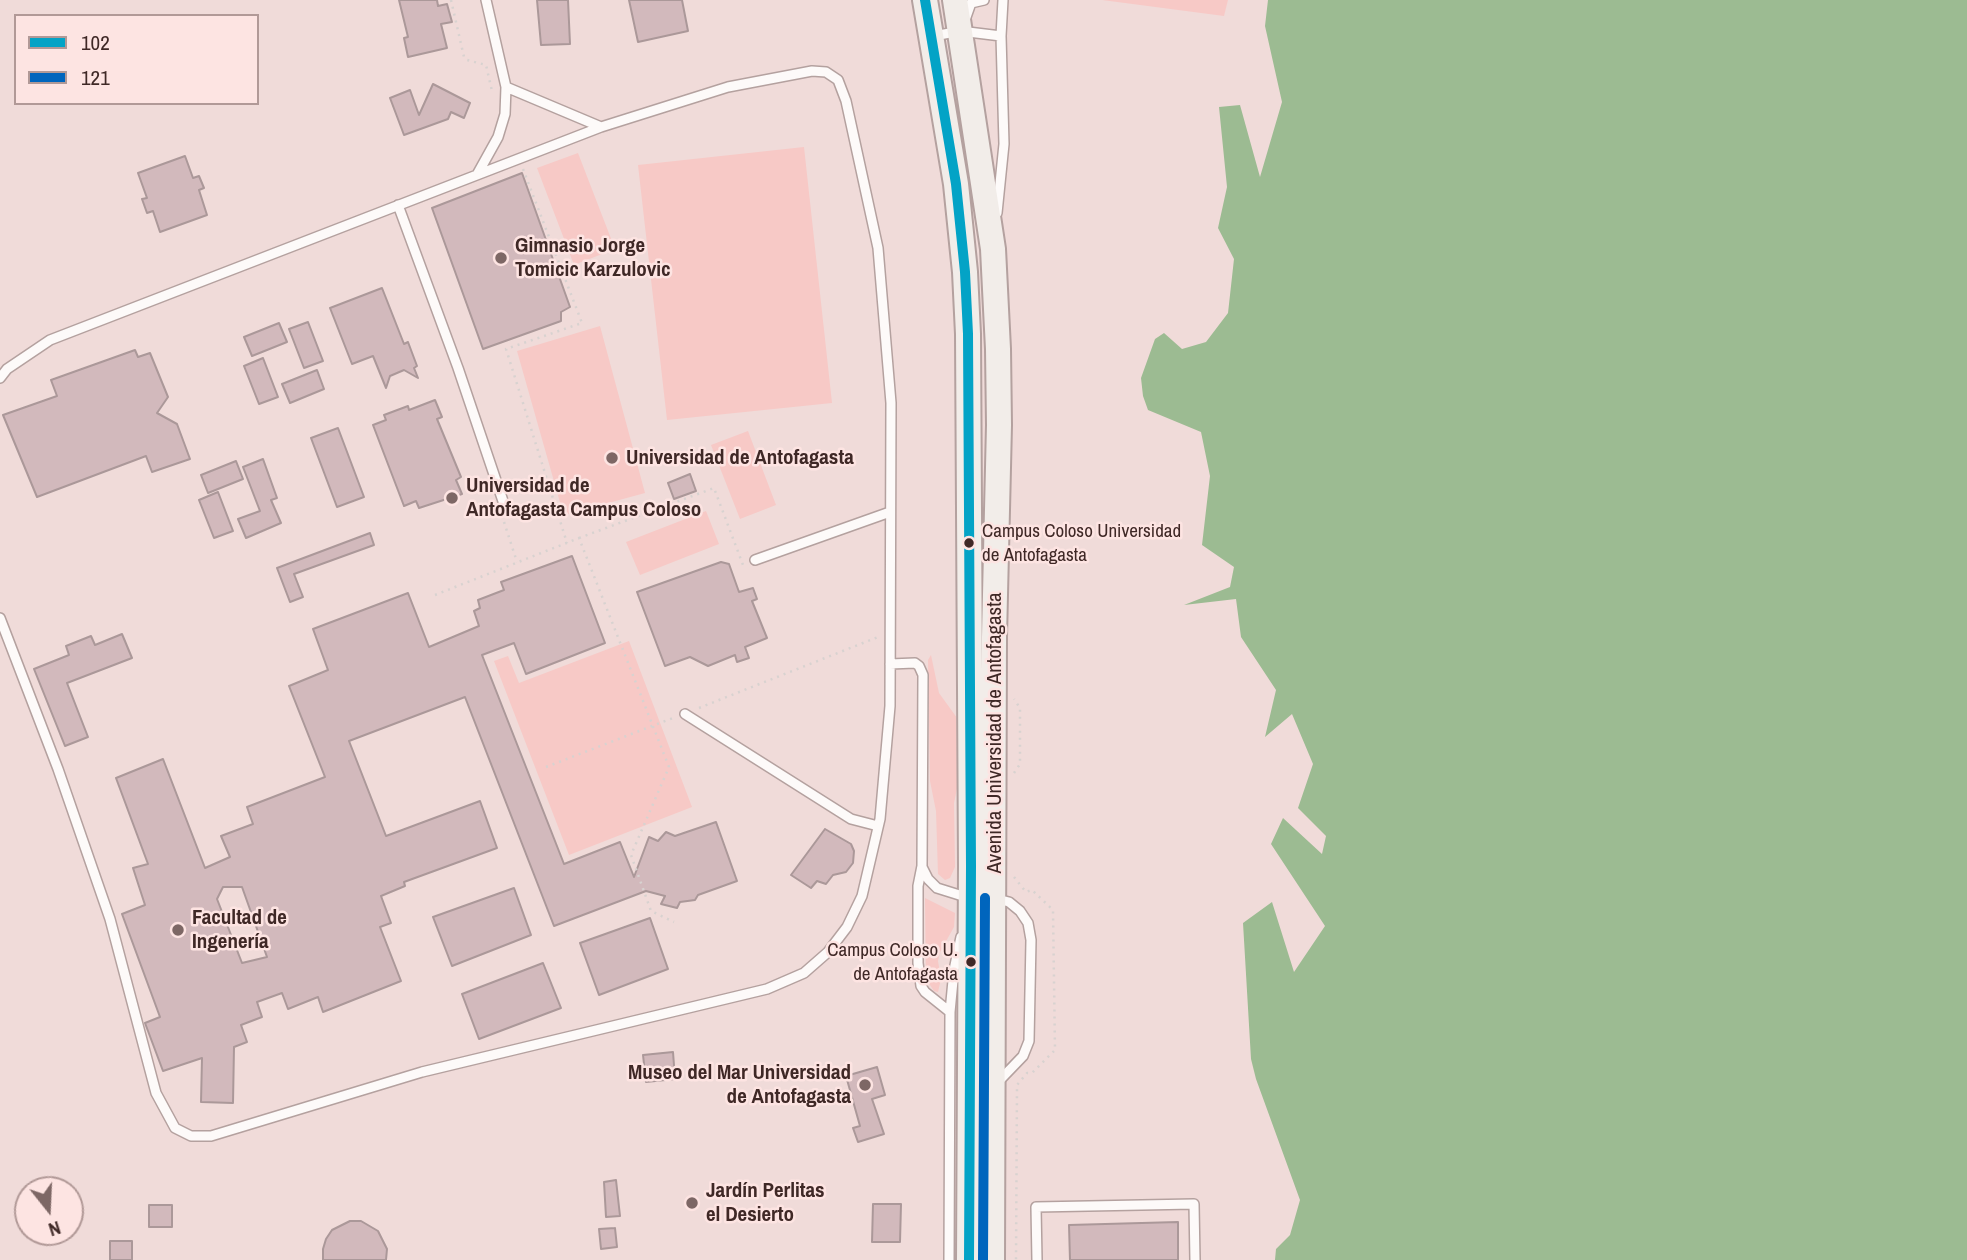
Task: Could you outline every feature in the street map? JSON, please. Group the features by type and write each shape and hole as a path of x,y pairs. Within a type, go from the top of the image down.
{"main road":[{"name":"Avenida Universidad de Antofagasta","path":"925,0 956,184 965,272 982,899 994,1087 992,1260"},
{"name":"Avenida Universidad de Antofagasta","path":"955,0 993,249 999,425 994,638 969,1260"}],"lane":[{"path":"477,175 498,137 505,114 506,87 486,0"},
{"path":"960,31 971,3 984,0"},
{"path":"993,249 1004,144 1001,36 1003,0"},
{"path":"931,36 960,31 1001,36"},
{"path":"0,378 7,369 50,340 601,127 728,87 812,71 826,72 838,80 846,101 878,248 891,403 890,706 878,826 862,896 847,927 828,953 804,973 767,989 422,1072 211,1136 191,1136 175,1128 156,1093 110,919 58,769 0,618"},
{"path":"506,87 601,127"},
{"path":"398,205 458,368 503,510"},
{"path":"755,560 890,512"},
{"path":"890,664 915,663 923,675 922,866 918,886 918,963 921,986 950,1012"},
{"path":"685,714 850,819 878,826"},
{"path":"922,866 928,879 937,888 982,899 1009,902 1020,911 1028,923 1031,940 1029,1041 1023,1056 994,1087"},
{"path":"949,1260 950,1012 956,960 982,899"},
{"path":"1037,1260 1036,1206 1194,1204 1195,1260"}],"path":[{"path":"451,0 464,57 486,65 494,96"},
{"path":"519,159 582,323 506,349 567,543"},
{"path":"435,595 714,488 742,565 755,560"},
{"path":"503,510 517,562"},
{"path":"579,538 669,767 631,855 651,911 674,922"},
{"path":"546,767 891,632"}],"shaded area":[{"path":"1102,0 1228,0 1224,16"},
{"path":"1268,0 1967,0 1967,1260 1275,1260 1276,1249 1290,1235 1300,1200 1251,1059 1243,923 1272,902 1294,972 1325,926 1271,844 1283,818 1322,854 1326,836 1298,808 1313,764 1292,714 1265,737 1276,690 1241,637 1236,599 1184,605 1230,587 1234,567 1202,545 1210,476 1201,432 1148,410 1141,378 1155,339 1164,333 1182,349 1206,342 1228,313 1234,259 1218,228 1227,187 1219,107 1240,105 1260,177 1282,102 1265,26"},
{"path":"804,147 832,403 667,420 638,165"},
{"path":"578,153 615,249 574,265 537,168"},
{"path":"600,326 645,493 568,514 561,506 517,351"},
{"path":"748,431 776,505 740,519 711,445"},
{"path":"706,511 719,544 640,575 626,542"},
{"path":"629,641 692,807 569,855 494,661 508,656 519,683"},
{"path":"931,655 939,693 960,722 959,779 954,803 955,867 950,878 945,880 938,874 936,811 930,781 928,660"},
{"path":"925,898 955,913 954,927 938,961 941,979 938,992 934,991 926,979"}],"building":[{"path":"399,0 437,0 438,6 447,4 452,22 441,24 447,48 408,57 404,38 408,37"},
{"path":"537,0 568,0 570,44 541,45"},
{"path":"629,0 682,0 688,31 638,42"},
{"path":"433,84 470,103 464,118 451,112 448,119 404,135 390,98 410,90 419,115"},
{"path":"185,156 193,178 199,176 204,188 199,190 207,215 160,232 153,211 147,213 142,199 147,198 138,173"},
{"name":"Gimnasio Jorge Tomicic Karzulovic","path":"522,173 570,307 561,312 561,321 483,349 432,208"},
{"path":"382,288 404,344 408,342 417,366 414,368 418,378 404,370 390,376 386,388 373,356 352,364 330,308"},
{"path":"308,322 323,361 304,368 289,329"},
{"path":"279,323 287,342 252,356 244,337"},
{"path":"135,350 138,357 150,353 168,397 157,413 177,424 190,459 152,472 146,456 37,497 3,415 57,396 51,380"},
{"path":"263,358 278,397 259,404 244,366"},
{"path":"317,370 324,389 290,403 282,384"},
{"path":"435,400 442,417 437,419 461,477 456,480 462,494 419,508 416,501 404,506 373,425 386,420 384,415 408,406 409,410"},
{"path":"338,428 364,497 337,507 311,438"},
{"path":"263,459 277,498 271,500 281,523 246,538 238,519 260,511 243,467"},
{"path":"236,461 243,479 208,493 201,475"},
{"path":"690,474 696,491 674,499 668,483"},
{"path":"218,492 233,531 214,538 199,500"},
{"path":"370,533 374,545 294,574 303,597 290,602 277,568"},
{"path":"572,556 605,643 526,674 514,643 482,655 564,864 620,842 634,877 649,837 658,841 666,832 675,836 716,822 737,881 698,895 695,900 680,902 677,908 661,904 665,896 646,891 554,926 465,697 349,741 386,836 480,801 497,848 404,882 405,886 381,896 391,923 380,927 401,981 323,1012 318,997 288,1009 282,993 257,1002 262,1017 241,1025 247,1042 234,1047 233,1103 201,1102 202,1058 163,1071 145,1023 160,1017 122,914 145,905 133,868 148,864 116,778 163,759 205,868 230,857 221,836 253,824 247,807 325,777 289,686 328,670 313,629 408,593 429,647 479,626 474,611 480,608 478,600 504,590 501,582","holes":["223,887 242,887 267,957 242,963 217,899"]},
{"path":"721,562 729,564 739,592 753,588 757,599 752,601 767,638 745,647 749,658 737,662 735,655 708,666 690,657 665,666 637,592"},
{"path":"122,634 132,658 67,683 88,737 65,746 34,669 69,655 66,646 91,636 95,645"},
{"path":"825,829 851,844 854,851 853,863 846,872 833,875 826,884 817,881 811,888 791,875"},
{"path":"514,888 531,935 452,966 433,917"},
{"path":"650,918 668,969 599,995 580,943"},
{"path":"543,963 561,1008 479,1039 462,994"},
{"path":"673,1052 675,1079 646,1082 643,1055"},
{"path":"877,1067 885,1095 872,1099 884,1134 858,1142 853,1128 860,1126 846,1076"},
{"path":"616,1180 620,1216 606,1217 604,1182"},
{"path":"873,1204 901,1204 900,1242 872,1242"},
{"path":"149,1205 172,1205 172,1227 149,1227"},
{"path":"350,1221 361,1221 378,1231 387,1249 386,1260 323,1260 326,1239 332,1230"},
{"path":"1178,1222 1178,1260 1070,1260 1069,1225"},
{"path":"615,1228 617,1247 601,1249 599,1229"},
{"path":"110,1241 132,1241 132,1260 110,1260"}],"transit line":[{"name":"102","path":"925,0 956,184 968,334 971,866 969,1260"},
{"name":"121","path":"983,1260 985,898"}],"place":[{"name":"Gimnasio Jorge Tomicic Karzulovic","path":"501,258"},
{"name":"Universidad de Antofagasta","path":"612,458"},
{"name":"Universidad de Antofagasta Campus Coloso","path":"452,498"},
{"name":"Campus Coloso Universidad de Antofagasta","path":"969,543"},
{"name":"Facultad de Ingenería","path":"178,930"},
{"name":"Campus Coloso U. de Antofagasta","path":"971,962"},
{"name":"Museo del Mar Universidad de Antofagasta","path":"865,1085"},
{"name":"Jardín Perlitas el Desierto","path":"692,1203"}]}
